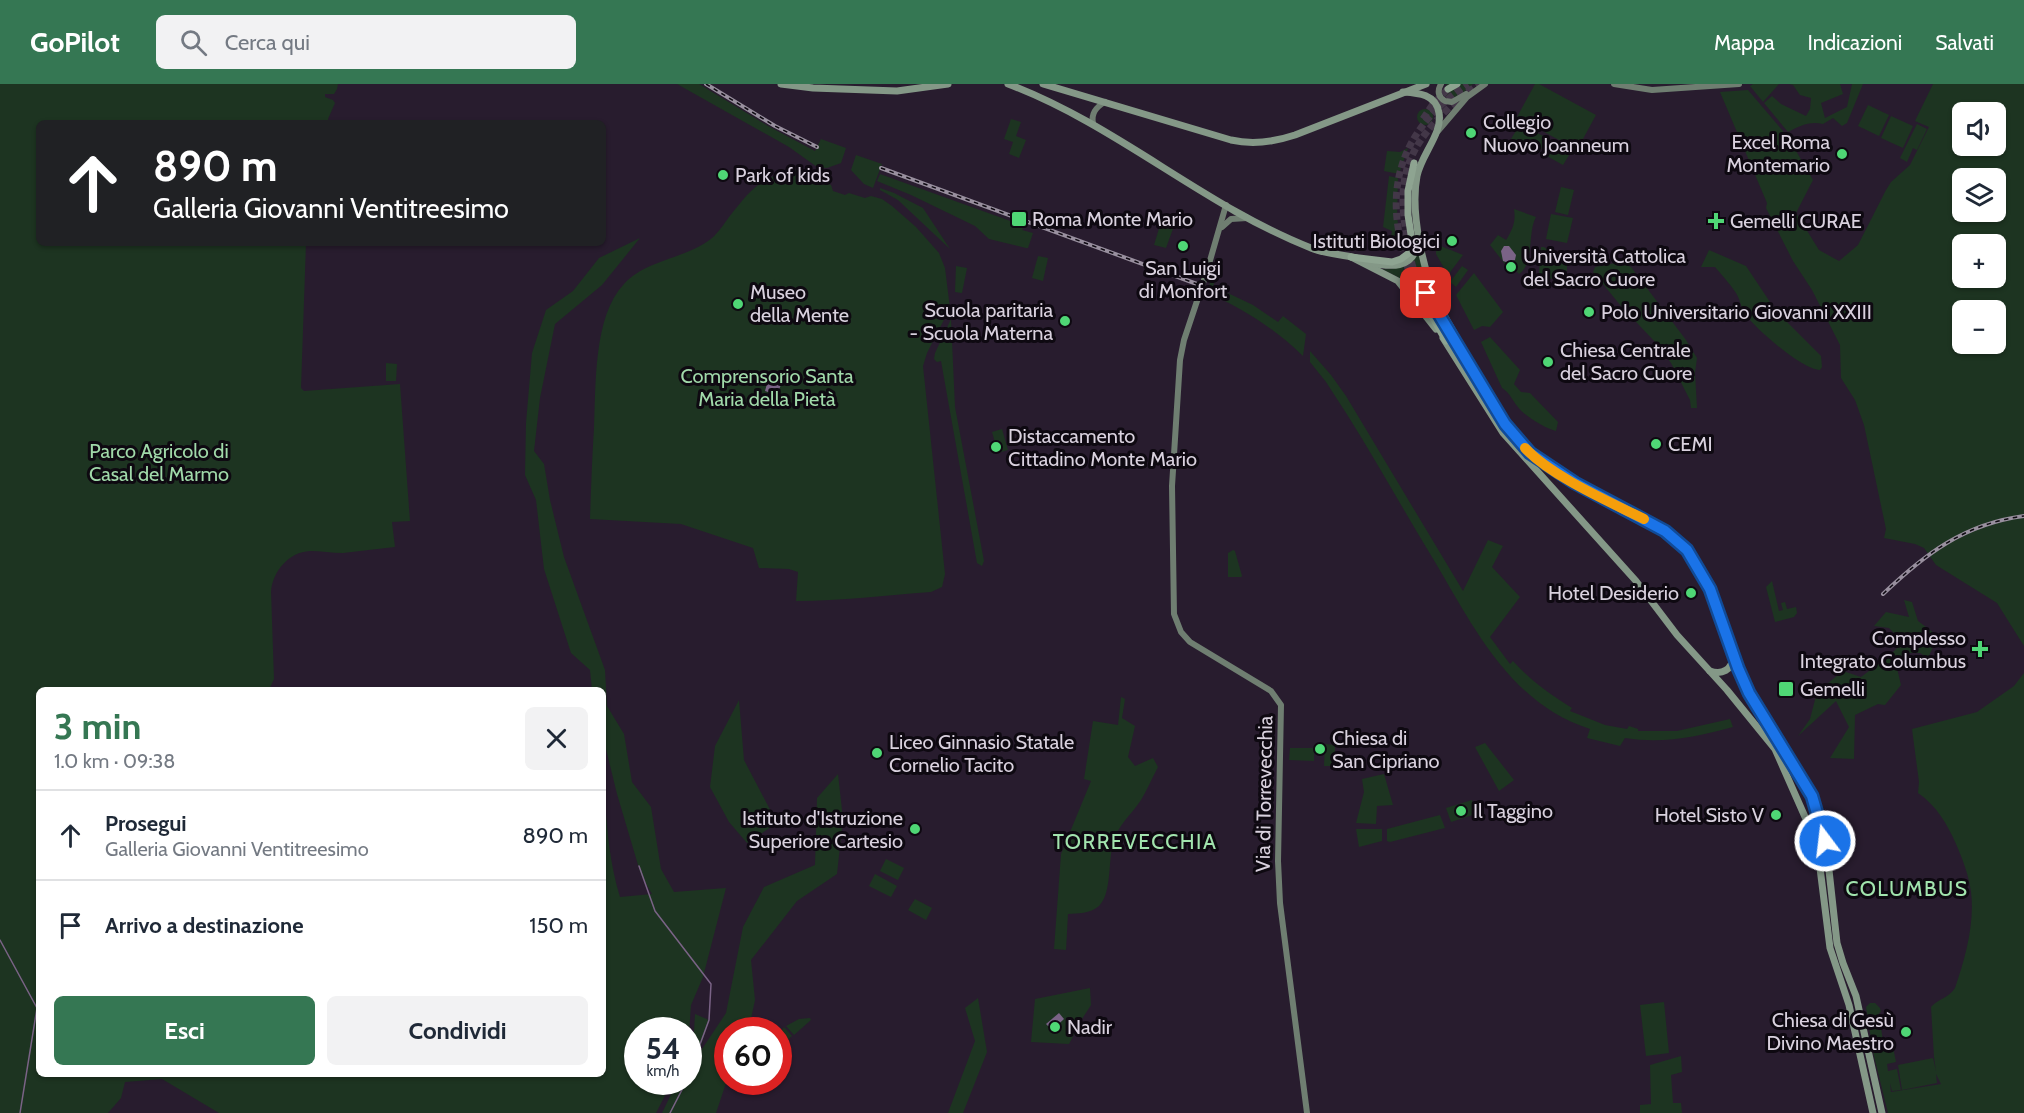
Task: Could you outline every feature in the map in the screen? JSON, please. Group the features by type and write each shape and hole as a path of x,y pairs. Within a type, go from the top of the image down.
{"highway":[{"path":"1448,89 1457,84"},
{"path":"1351,257 1392,262 1403,258 1410,250 1412,242 1408,197 1414,163"},
{"path":"1412,281 1446,341"},
{"path":"1422,287 1477,378"}],"main road":[{"path":"781,84 813,88 892,90 948,84"},
{"path":"892,90 915,84"},
{"path":"1008,84 1094,123 1248,218 1312,249 1383,265 1401,264 1414,253 1418,231"},
{"path":"1043,84 1231,140 1257,143 1276,141 1295,135 1426,84"},
{"path":"1442,84 1439,90 1440,97 1450,102 1460,99 1484,84"},
{"path":"1484,84 1467,97 1438,131 1426,150 1417,176 1414,206 1429,279 1436,298 1477,378 1509,430 1538,460 1592,493 1665,531 1687,550 1710,589 1749,693 1806,784 1820,818 1827,849 1837,943 1856,996 1882,1113"},
{"path":"1614,84 1652,90 1739,84"},
{"path":"1403,92 1422,94 1433,101 1440,114 1438,131"},
{"path":"1094,123 1092,115 1094,111 1105,102"},
{"name":"Via di Torrevecchia","path":"1226,205 1183,344 1172,486 1174,614 1179,629 1190,642 1272,691 1281,705 1278,861 1280,903 1307,1113"},
{"path":"1220,230 1230,219 1248,218"},
{"path":"1351,257 1390,275 1400,283 1446,341 1503,433 1636,581 1677,635 1772,744 1817,844 1830,948 1849,1005 1873,1113"},
{"path":"1710,671 1718,673 1726,670 1732,665 1733,655"}],"green space":[{"name":"Parco Agricolo di Casal del Marmo","path":"0,84 338,84 334,94 325,94 325,97 335,103 328,120 36,120 36,246 306,246 301,388 304,391 400,384 410,521 392,522 395,547 343,553 302,552 283,564 275,576 271,591 274,679 270,687 36,687 36,1077 606,1077 606,811 611,860 620,897 652,894 641,875 606,749 606,688 607,706 624,734 632,782 651,807 661,869 674,892 726,888 703,977 691,1005 690,1017 624,1017 624,1095 665,1095 656,1113 219,1113 162,1079 125,1082 121,1098 108,1113 0,1113"},
{"path":"677,84 699,84 768,126 815,151 821,139 846,148 841,163 827,168 817,167 789,147"},
{"path":"1447,84 1452,84 1449,91 1461,84 1473,84 1461,94 1450,98 1443,93"},
{"path":"1535,84 1539,84 1596,115 1577,150 1517,117"},
{"path":"1779,84 1763,102 1750,86"},
{"path":"1789,84 1840,84 1843,94 1821,103 1825,118 1847,107 1852,84 1863,84 1847,123 1842,126 1833,118 1823,124 1809,124 1788,132 1764,103 1772,96 1781,104 1806,116 1810,109 1811,98 1800,95 1793,85"},
{"path":"1933,84 2024,84 2024,646 1997,603 1936,565 1924,548 1884,538 1886,529 1864,425 1855,400 1841,378 1840,345 1766,208 1767,203 1720,92 1748,90 1788,137 1813,180 1796,213 1819,250 1839,261 1858,245 1886,190 1891,182 1910,165 1929,127 1915,121"},
{"path":"1868,105 1889,115 1879,136 1858,126"},
{"path":"1422,109 1428,109 1433,117 1431,123 1422,125 1417,120 1417,114"},
{"path":"1891,116 1913,126 1903,148 1881,138"},
{"path":"1011,119 1021,122 1016,136 1026,140 1019,158 1009,154 1013,142 1004,139"},
{"path":"1520,124 1547,138 1539,153 1511,139"},
{"path":"1917,124 1927,129 1917,150 1913,148 1907,162 1900,158"},
{"path":"1553,142 1571,152 1563,165 1545,155"},
{"path":"1408,148 1399,174 1384,171 1387,151 1400,152"},
{"path":"856,155 882,164 873,188 864,184 851,170"},
{"name":"Comprensorio Santa Maria della Pietà","path":"798,169 831,185 833,191 845,195 849,193 865,198 871,196 882,199 916,227 939,253 945,268 950,308 927,353 923,366 945,574 942,587 931,592 796,601 798,572 789,569 759,568 753,548 681,524 590,519 598,353 601,333 614,298 624,284 644,269 691,251 712,238 744,198 758,185 774,176"},
{"path":"880,174 1024,226 1022,230 1033,233 1028,248 989,239 975,226 877,181"},
{"path":"1389,176 1398,178 1397,217 1400,238 1391,237 1392,231 1383,227"},
{"path":"1561,187 1574,190 1568,215 1555,212"},
{"path":"880,188 923,208 950,249 898,200"},
{"path":"1514,209 1536,217 1527,263 1519,274 1516,271 1512,273 1490,245 1498,235 1506,240 1513,225"},
{"path":"1551,214 1573,218 1567,243 1546,239"},
{"path":"1161,222 1174,226 1166,248 1154,245"},
{"name":"Parco Agricolo di Casal del Marmo","path":"640,238 602,285 555,324 540,398 534,451 544,464 564,557 605,670 606,687 592,687 590,670 571,653 544,569 536,500 525,475 526,423 532,353 546,310 573,291 599,258"},
{"path":"1436,244 1463,255 1448,275 1436,254"},
{"path":"1541,247 1567,265 1567,271 1555,278 1542,280 1539,272"},
{"path":"1419,250 1427,284 1421,287 1416,279 1409,282 1412,292 1398,277 1382,269 1399,268","holes":["1415,263 1420,276 1408,281 1403,269"]},
{"path":"1709,250 1746,266 1776,311 1821,356 1820,370 1802,363 1769,338 1744,312 1736,293 1715,267 1701,267"},
{"path":"1038,256 1048,258 1043,281 1032,278"},
{"path":"1620,262 1631,267 1697,358 1695,373 1697,408 1691,408 1690,400 1671,363 1657,344 1593,272 1595,267"},
{"path":"956,266 967,268 962,293 955,292"},
{"path":"1462,266 1468,270 1456,287 1450,282"},
{"path":"1474,273 1503,312 1490,327 1482,326 1474,330 1456,295"},
{"path":"1211,280 1215,281 1213,286 1253,305 1278,322 1283,316 1306,334 1303,356 1281,336 1258,320 1207,292"},
{"path":"951,319 955,407 984,561 982,566 977,563 941,361 937,362 934,359"},
{"path":"1490,337 1520,370 1514,384 1521,392 1530,393 1558,422 1556,431 1541,425 1525,414 1502,388 1481,342"},
{"path":"1310,351 1346,396 1463,591 1488,540 1503,546 1492,567 1520,597 1490,637 1510,664 1513,661 1540,686 1572,708 1570,711 1605,725 1627,729 1629,726 1638,731 1677,731 1730,719 1733,727 1679,738 1639,740 1625,738 1620,746 1587,738 1590,729 1562,717 1538,702 1517,683 1480,637 1348,416 1310,362"},
{"path":"386,363 397,364 396,381 386,381"},
{"path":"1002,429 1008,450 998,453 992,432"},
{"path":"1233,550 1241,577 1228,577 1228,553"},
{"path":"1772,581 1779,611 1783,610 1781,603 1785,602 1787,609 1796,607 1797,613 1794,617 1775,622 1766,587"},
{"path":"1904,600 1912,602 1918,621 1938,636 1928,658 1920,653 1905,653 1896,664 1901,685 1885,705 1878,704 1855,715 1854,759 1830,758 1849,727 1836,701 1798,736 1810,719 1817,692 1843,671 1861,677 1903,642 1889,628 1874,626 1886,612 1909,617"},
{"path":"2024,673 2024,1113 1888,1113 1873,1052 1866,1007 1870,1003 1875,1003 1880,1008 1883,1042 1892,1042 1896,1062 1887,1064 1888,1071 1897,1069 1901,1090 1892,1091 1890,1083 1891,1092 1941,1084 1936,1074 1937,1083 1902,1090 1898,1065 1933,1058 1936,1071 1931,1007 1955,988 1966,953 1972,916 1969,880 1956,844 1941,816 1918,793 1919,782 1912,729 1977,712 2014,686"},
{"path":"1121,697 1125,699 1122,718 1135,726 1128,757 1135,766 1153,758 1158,767 1141,800 1115,837 1111,850 1108,885 1103,900 1092,910 1068,914 1066,950 1054,949 1061,854 1091,781 1084,779 1093,721 1118,725"},
{"path":"739,700 744,760 777,823 747,843 729,822 710,787 715,746"},
{"path":"1485,743 1514,780 1499,791 1475,747"},
{"path":"1325,744 1335,745 1335,766 1324,766"},
{"path":"1290,748 1314,748 1314,761 1289,760"},
{"path":"838,774 843,819 837,874 797,901 751,960 755,1000 751,1017 723,1017 743,927 764,887 815,865 817,798"},
{"path":"1384,774 1393,805 1377,806 1376,824 1356,823 1364,792 1362,779"},
{"name":"Il Taggino","path":"1472,800 1476,814 1451,822 1446,808"},
{"path":"1440,815 1445,828 1387,841 1387,829"},
{"path":"1356,829 1382,829 1382,841 1359,847"},
{"path":"886,859 904,868 898,880 880,871"},
{"path":"875,874 897,886 891,897 869,886"},
{"path":"915,899 932,908 926,920 908,910"},
{"name":"Nadir","path":"1090,988 1091,1005 1069,1044 1031,1042 1035,999"},
{"path":"978,998 987,1052 963,1113 948,1113 975,1041 965,1008"},
{"path":"1664,1002 1669,1053 1646,1056 1640,1005"},
{"path":"702,1017 709,1020 702,1042"},
{"path":"810,1018 811,1020 794,1035 792,1023 799,1019"},
{"path":"714,1031 714,1095 722,1095 716,1113 662,1113 671,1095 702,1095 702,1049"},
{"path":"1681,1056 1682,1072 1671,1075 1673,1103 1681,1103 1682,1113 1640,1113 1640,1105 1651,1104 1650,1065"}],"shaded area":[{"path":"1504,246 1509,246 1516,255 1515,260 1503,261 1501,251"},
{"path":"772,378 782,382 777,395 765,391 768,380"},
{"path":"1059,1013 1064,1019 1052,1030 1046,1024"}],"waterway":[{"path":"639,866 655,911 711,984 709,1020 702,1039"},
{"path":"0,940 36,1006"},
{"path":"20,1113 36,1014"},
{"path":"670,1113 679,1095"}],"tunnel":[{"path":"1412,281 1398,224 1396,200 1399,177 1416,135 1447,100 1468,84"},
{"path":"1422,287 1412,263 1404,220 1403,189 1406,174 1410,160 1426,133 1452,105 1480,84"},
{"path":"1423,119 1433,104 1448,89"}],"railway":[{"path":"706,84 775,126 817,147"},
{"path":"881,168 1197,284"},
{"path":"1883,594 1914,566 1947,543 1983,526 2024,516"}],"slow traffic":[{"path":"1525,448 1541,462 1575,483 1644,519"}],"place":[{"name":"Collegio Nuovo Joanneum","path":"1471,133"},
{"name":"Excel Roma Montemario","path":"1842,154"},
{"name":"Park of kids","path":"723,175"},
{"name":"Roma Monte Mario","path":"1019,219"},
{"name":"Gemelli CURAE","path":"1716,221"},
{"name":"Istituti Biologici","path":"1452,241"},
{"name":"San Luigi di Monfort","path":"1183,246"},
{"name":"Università Cattolica del Sacro Cuore","path":"1511,267"},
{"name":"Museo della Mente","path":"738,304"},
{"name":"Polo Universitario Giovanni XXIII","path":"1589,312"},
{"name":"Scuola paritaria - Scuola Materna","path":"1065,321"},
{"name":"Chiesa Centrale del Sacro Cuore","path":"1548,362"},
{"name":"CEMI","path":"1656,444"},
{"name":"Distaccamento Cittadino Monte Mario","path":"996,447"},
{"name":"Hotel Desiderio","path":"1691,593"},
{"name":"Complesso Integrato Columbus","path":"1980,649"},
{"name":"Gemelli","path":"1786,689"},
{"name":"Chiesa di San Cipriano","path":"1320,749"},
{"name":"Liceo Ginnasio Statale Cornelio Tacito","path":"877,753"},
{"name":"Il Taggino","path":"1461,811"},
{"name":"Hotel Sisto V","path":"1776,815"},
{"name":"Istituto d'Istruzione Superiore Cartesio","path":"915,829"},
{"name":"Nadir","path":"1055,1027"},
{"name":"Chiesa di Gesù Divino Maestro","path":"1906,1032"}],"district":[{"name":"TORREVECCHIA","path":"1135,841"},
{"name":"COLUMBUS","path":"1907,888"}],"route":[{"path":"1426,293 1505,424 1530,453 1592,493 1672,535 1687,550 1710,589 1749,693 1812,796 1825,841"}]}
